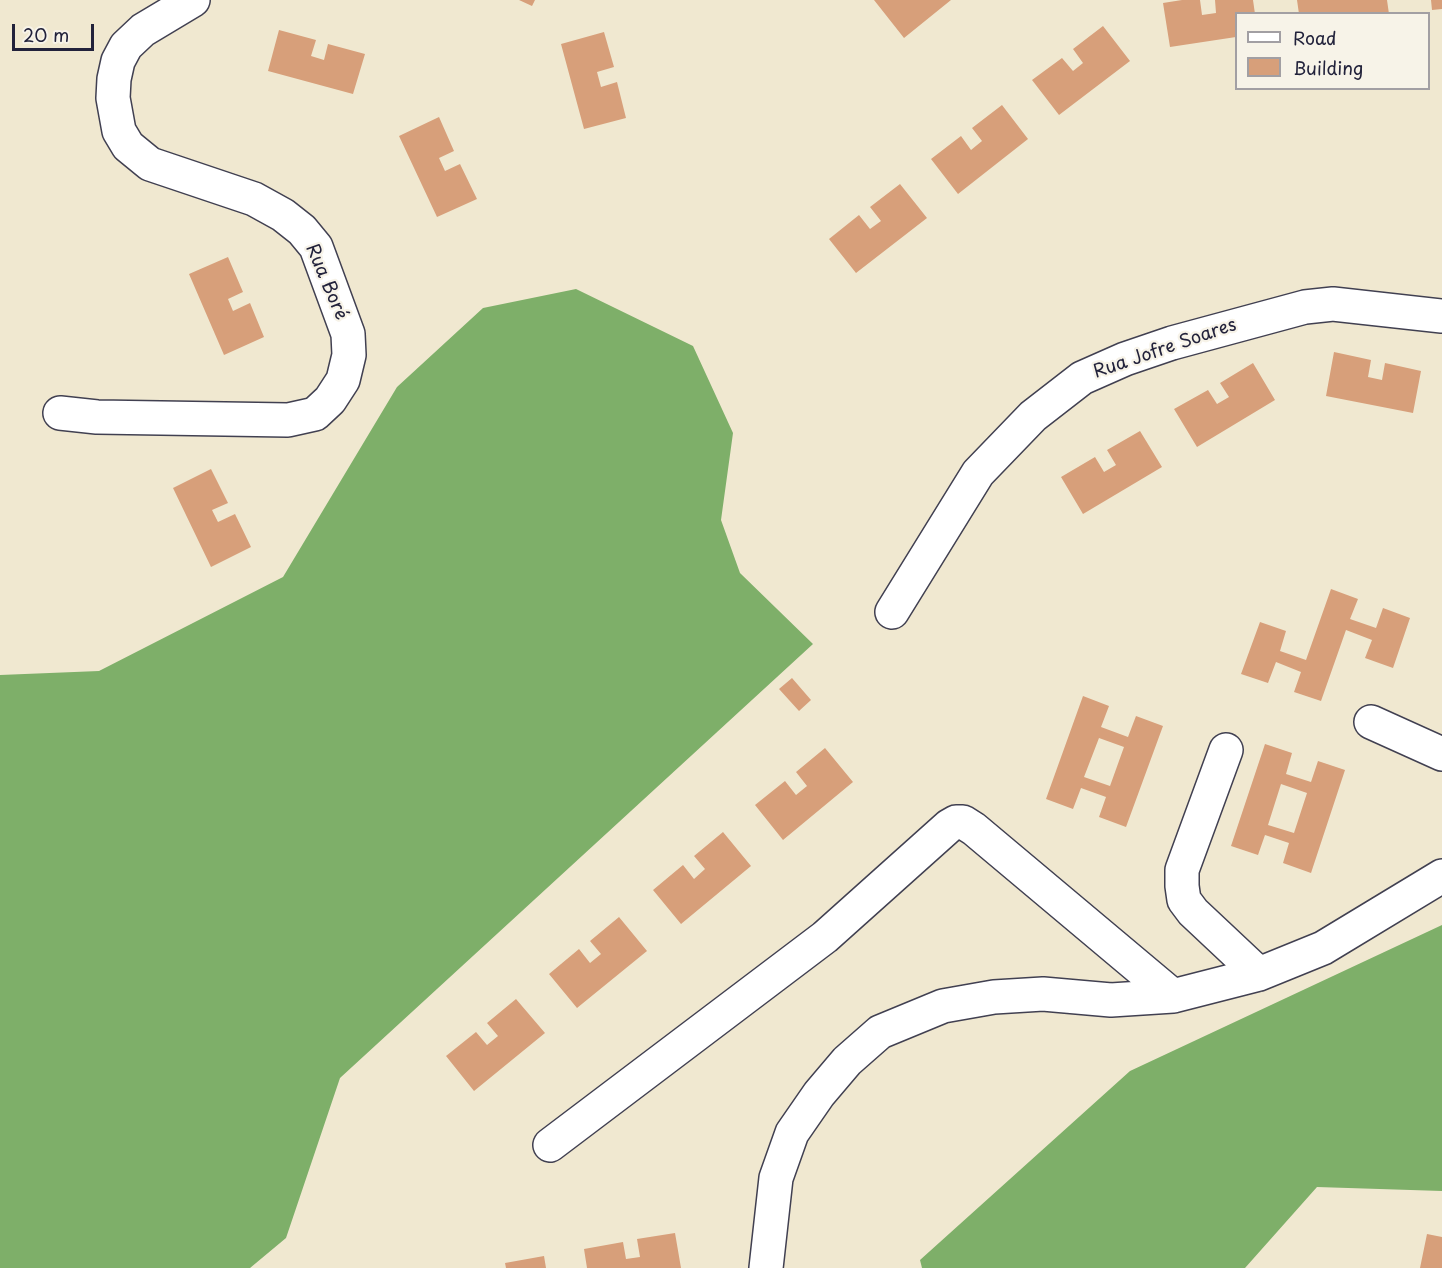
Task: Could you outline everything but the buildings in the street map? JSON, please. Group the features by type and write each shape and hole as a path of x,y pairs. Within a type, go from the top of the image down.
{"street":[{"name":"Rua Boré","path":"60,413 97,417 288,420 315,414 330,400 343,380 349,355 348,334 316,247 302,230 283,214 254,199 150,164 128,146 119,131 113,98 114,79 118,61 126,46 143,30 193,0"},
{"name":"Rua Jofre Soares","path":"892,612 978,474 1033,416 1082,378 1125,359 1172,343 1305,307 1333,304 1442,316"},
{"path":"1371,722 1442,753"},
{"path":"1226,750 1182,870 1184,900 1193,912 1259,974"},
{"path":"550,1145 825,936 956,822 963,822 974,829 1173,996"},
{"path":"766,1268 776,1178 792,1133 819,1094 847,1061 880,1032 943,1006 994,997 1043,994 1110,1000 1173,996 1259,974 1323,948 1442,876"}],"green space":[{"path":"576,289 693,346 733,433 721,520 740,573 813,644 340,1078 286,1238 250,1268 0,1268 0,675 99,671 283,577 397,387 483,308"},
{"path":"1442,925 1442,1191 1317,1187 1245,1268 922,1268 920,1260 1130,1071"}]}
